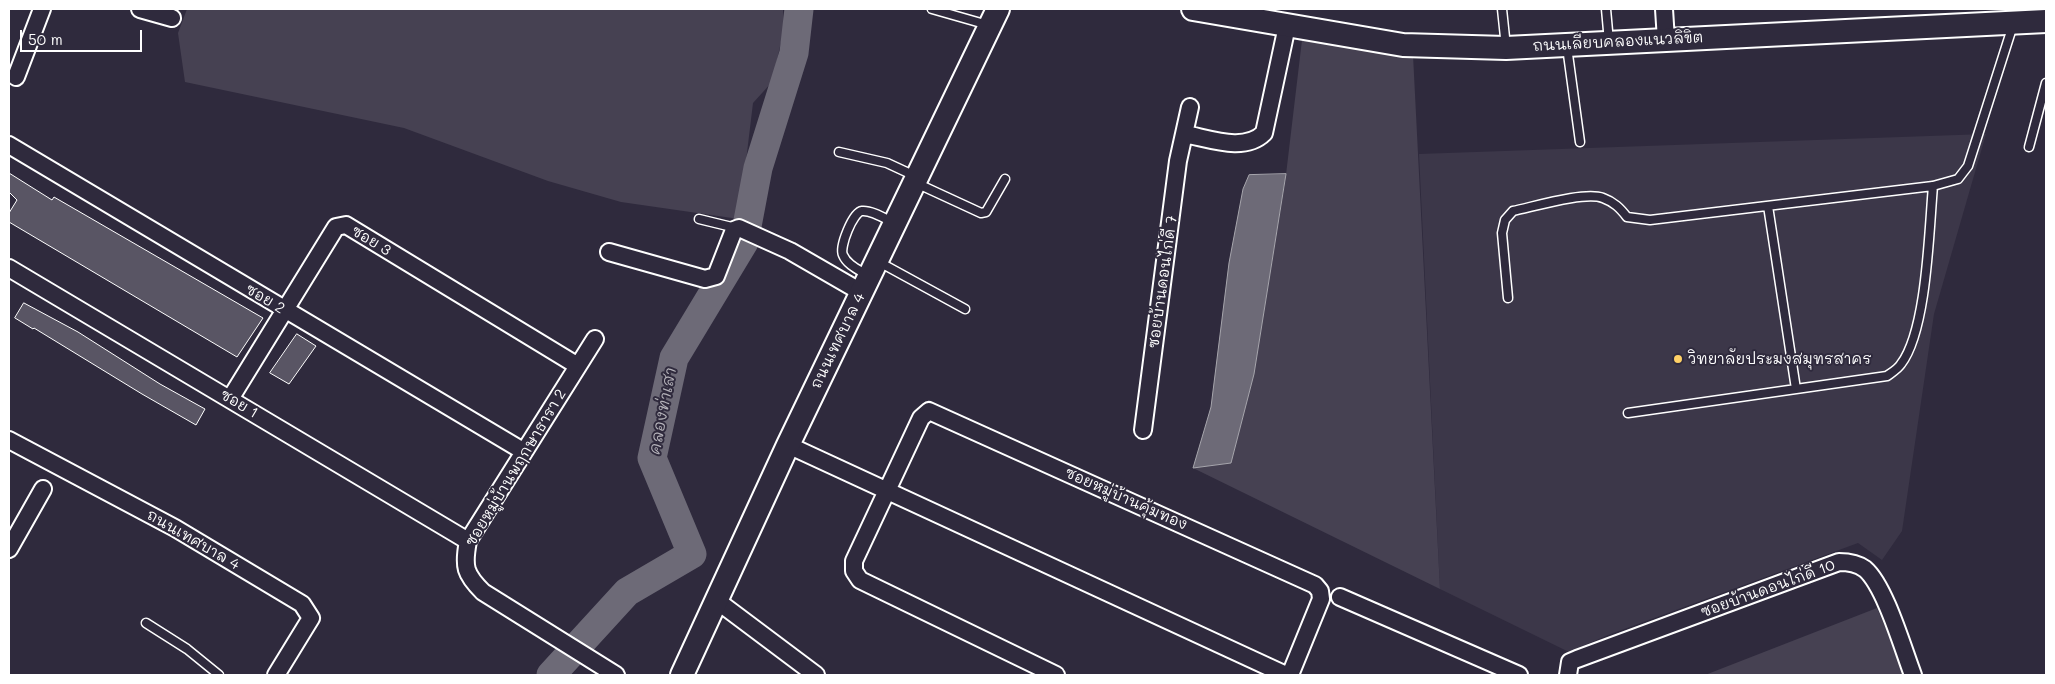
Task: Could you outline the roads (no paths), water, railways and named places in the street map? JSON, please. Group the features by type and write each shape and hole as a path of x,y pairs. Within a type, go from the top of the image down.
{"street":[{"path":"16,78 42,9"},
{"path":"140,9 172,18"},
{"name":"ถนนเลียบคลองแนวลิขิต","path":"1193,9 1403,45 1506,48 1666,40 2003,17 2046,21"},
{"path":"1664,9 1666,40"},
{"name":"ถนนเทศบาล 4","path":"682,675 788,445 994,17"},
{"path":"1184,134 1238,144 1258,140 1264,133 1287,26"},
{"name":"ซอยบ้านดอนไก่ดี 7","path":"1143,430 1178,161 1190,107"},
{"name":"ซอย 2","path":"9,145 523,451"},
{"name":"ซอย 3","path":"230,399 336,228 346,225 578,366"},
{"path":"608,252 704,279 712,279 716,276 739,228 869,276"},
{"name":"ซอย 1","path":"9,268 468,541"},
{"name":"ซอยหมู่บ้านพฤกษาธารา 2","path":"594,339 468,541 464,559 468,577 483,592 616,675"},
{"name":"ซอยหมู่บ้านคุ้มทอง","path":"788,445 887,490 1288,675 1321,599 1320,591 1306,581 929,411 921,418 887,490 854,561 854,571 860,580 1056,675"},
{"name":"ถนนเทศบาล 4","path":"9,440 174,528 302,604 311,618 276,675"},
{"path":"9,549 43,489"},
{"name":"ซอยบ้านดอนไก่ดี 10","path":"1568,674 1570,662 1577,659 1839,562 1852,562 1865,569 1877,582 1913,675"},
{"path":"1340,596 1519,675"},
{"path":"716,600 816,675"}],"lane":[{"path":"932,9 994,17"},
{"path":"1502,9 1506,48"},
{"path":"1606,9 1609,43"},
{"path":"1508,298 1502,233 1504,220 1513,211 1586,196 1601,197 1614,203 1627,217 1636,220 1933,186 1958,179 1968,166 2003,17"},
{"path":"1567,45 1580,142"},
{"path":"2029,146 2046,83"},
{"path":"839,152 887,163 981,213 986,212 1004,179"},
{"path":"1628,412 1886,376 1901,365 1912,345 1920,310 1926,269 1933,186"},
{"path":"1768,206 1796,388"},
{"path":"894,223 867,211 860,211 854,215 842,248 843,256 850,264 869,276 965,309"},
{"path":"699,219 739,228"},
{"path":"146,623 187,649 220,675"}],"waterway":[{"name":"คลองท่าเสา","path":"551,675 627,592 692,554 652,458 674,358 744,242 758,168 794,53 799,9"}],"place":[{"name":"วิทยาลัยประมงสมุทรสาคร","path":"1678,359"}]}
